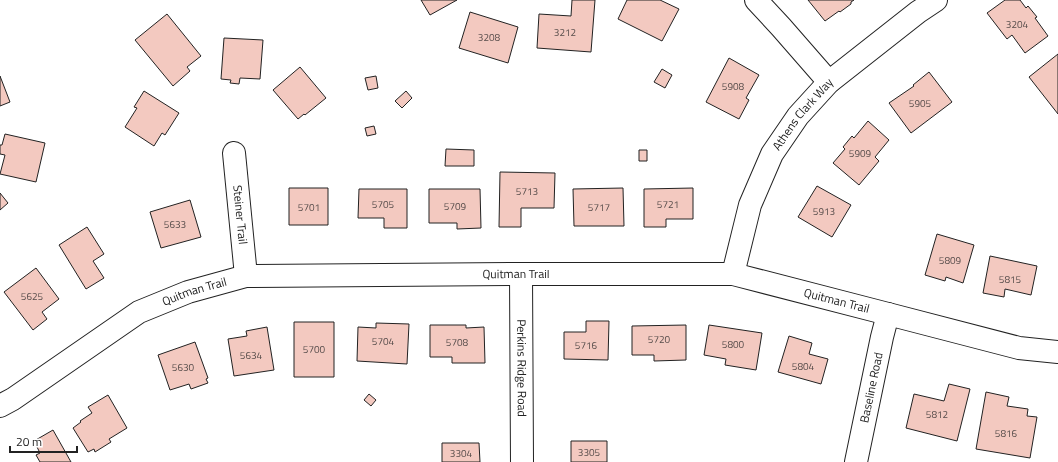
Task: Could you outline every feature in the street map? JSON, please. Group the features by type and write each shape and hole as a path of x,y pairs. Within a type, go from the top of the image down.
{"street":[{"path":"756,0 829,82"},
{"name":"Athens Clark Way","path":"732,274 750,205 772,154 798,116 829,82 936,0"},
{"name":"Steiner Trail","path":"234,153 246,276"},
{"name":"Perkins Ridge Road","path":"521,274 522,462"},
{"name":"Quitman Trail","path":"0,406 13,399 139,312 188,292 246,276 732,274 1019,348 1058,352"},
{"name":"Baseline Road","path":"856,462 888,314"}],"building":[{"path":"421,0 457,0 430,15"},
{"path":"572,0 595,0 591,52 537,48 539,14 571,16"},
{"path":"627,0 660,0 679,9 662,41 618,19"},
{"path":"808,0 854,0 840,12 839,11 825,21"},
{"path":"1005,0 1020,0 1026,8 1028,6 1037,17 1035,18 1048,36 1025,53 1012,35 1007,39 987,13"},
{"path":"470,12 518,27 508,63 459,48"},
{"path":"167,14 201,56 187,67 190,71 173,86 135,40"},
{"path":"224,38 263,40 260,79 240,78 239,84 230,83 231,80 221,79"},
{"path":"1058,54 1058,114 1029,77"},
{"path":"729,58 759,75 746,98 749,100 739,119 706,102"},
{"path":"300,67 326,98 298,119 273,90"},
{"path":"662,69 672,75 665,88 654,82"},
{"path":"929,72 952,102 911,133 889,103 914,86 913,85"},
{"path":"0,76 10,102 0,106"},
{"path":"376,76 378,88 368,90 365,78"},
{"path":"144,91 179,113 165,135 162,133 154,146 125,127 137,108 134,107"},
{"path":"406,91 412,98 402,108 395,101"},
{"path":"868,121 889,140 875,157 879,161 859,185 833,163 845,149 843,147 852,136 854,138"},
{"path":"374,126 376,134 367,136 365,128"},
{"path":"5,134 45,143 36,182 0,174 5,155 0,154 0,145 2,145"},
{"path":"446,149 474,150 474,166 445,166"},
{"path":"639,150 647,150 647,161 639,161"},
{"path":"500,172 555,173 554,208 521,208 521,227 499,227"},
{"path":"817,186 851,205 832,237 798,217"},
{"path":"289,188 328,188 328,225 289,225"},
{"path":"623,188 624,226 574,226 573,189"},
{"path":"693,188 693,219 666,219 666,227 644,227 644,189"},
{"path":"359,189 407,189 407,228 384,228 384,218 358,218"},
{"path":"429,189 480,189 481,228 457,229 457,223 429,223"},
{"path":"0,193 8,203 0,210"},
{"path":"190,200 201,237 161,248 150,212"},
{"path":"87,227 104,254 93,261 104,278 86,289 59,245"},
{"path":"937,234 974,245 963,283 946,277 945,281 925,275"},
{"path":"990,256 1037,266 1031,295 1005,289 1004,297 983,293"},
{"path":"36,268 59,299 42,312 47,319 33,330 4,292"},
{"path":"586,321 609,321 608,360 564,359 564,332 586,332"},
{"path":"294,322 334,322 334,377 294,377"},
{"path":"376,323 409,324 407,364 357,361 358,327 376,328"},
{"path":"430,325 466,325 466,328 484,327 485,363 452,363 452,357 430,357"},
{"path":"686,325 686,360 654,361 654,355 632,355 632,326"},
{"path":"709,325 762,333 756,370 725,365 726,359 704,355"},
{"path":"267,327 274,370 234,376 228,339 247,336 246,331"},
{"path":"789,336 812,343 809,354 828,359 821,384 778,372"},
{"path":"195,342 208,378 206,379 208,383 191,389 189,384 170,390 158,355"},
{"path":"949,384 970,389 957,441 906,428 914,394 944,401"},
{"path":"986,392 1009,397 1007,406 1028,409 1027,416 1037,417 1030,458 976,449"},
{"path":"369,394 376,400 371,406 364,400"},
{"path":"108,395 127,428 109,439 111,442 95,452 94,449 88,452 73,428 92,413 88,407"},
{"path":"53,430 71,462 40,462 36,455 40,453 34,441"},
{"path":"571,441 607,441 607,462 571,462"},
{"path":"442,443 479,443 480,462 442,462"}]}
